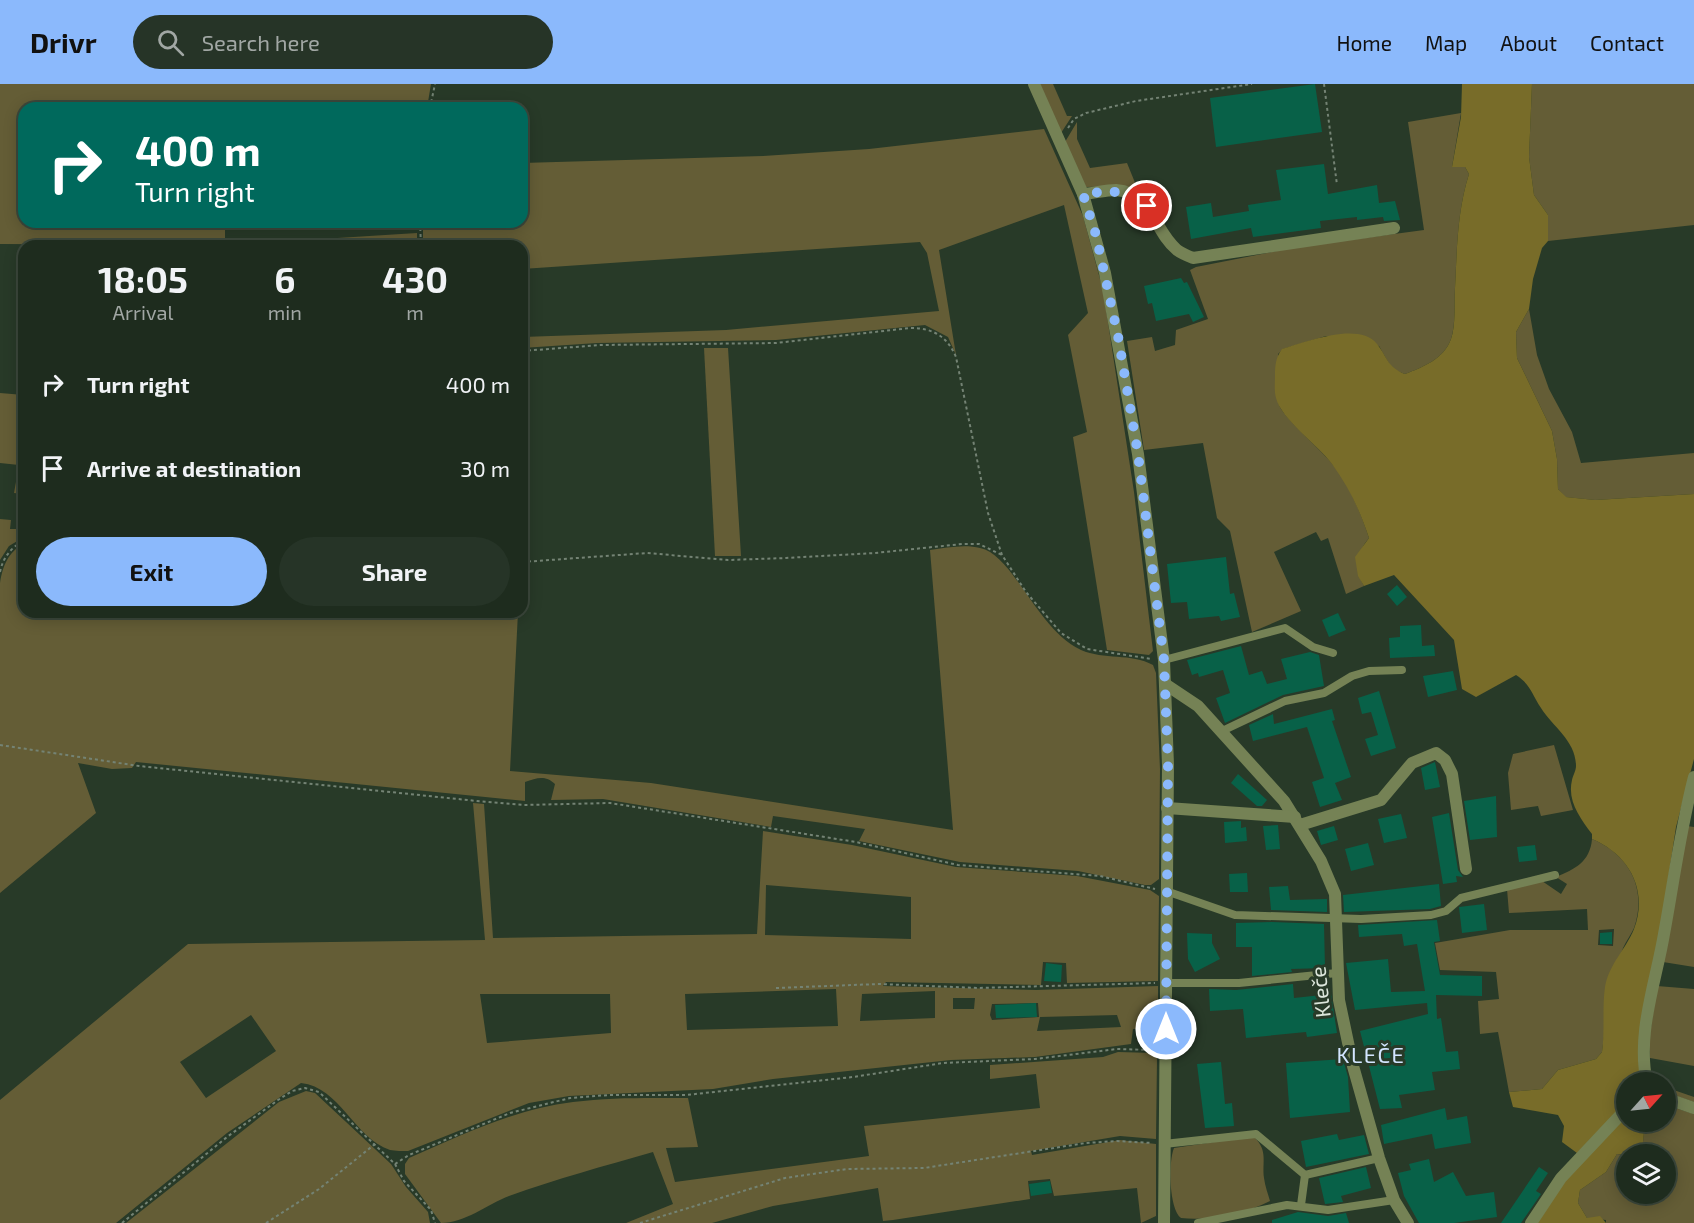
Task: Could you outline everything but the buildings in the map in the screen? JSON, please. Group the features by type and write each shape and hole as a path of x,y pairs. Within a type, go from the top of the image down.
{"street":[{"path":"1034,84 1083,194 1096,235 1118,336 1138,454 1164,660 1167,808 1164,1223"},
{"path":"1083,194 1116,190 1137,196 1147,206 1167,240 1177,250 1193,258 1394,228"},
{"name":"Kleče","path":"1165,684 1198,706 1284,801 1321,861 1335,894 1339,1000 1353,1066 1379,1158 1394,1200 1408,1223"},
{"path":"1167,808 1298,821 1381,800 1412,762 1436,753 1445,760 1452,774 1466,868"},
{"path":"1647,1072 1647,1006 1663,942 1678,841 1694,777"},
{"path":"1676,1102 1694,1108"},
{"path":"1531,1223 1561,1178 1616,1120"}],"lane":[{"path":"1164,660 1285,628 1313,647 1333,653"},
{"path":"1220,732 1285,701 1324,693 1352,675 1402,670"},
{"path":"1166,891 1235,915 1335,920 1431,915 1446,911 1461,898 1555,875"},
{"path":"1167,983 1239,983 1337,973"},
{"path":"1164,1144 1256,1134 1305,1174"},
{"path":"1305,1174 1379,1158"},
{"path":"1301,1205 1305,1174"},
{"path":"1198,1223 1287,1205 1328,1210 1394,1200"}],"path":[{"path":"431,102 435,84"},
{"path":"1060,144 1074,119 1086,113 1136,101 1252,84"},
{"path":"1323,84 1337,185"},
{"path":"528,351 602,345 733,345 910,328 925,328 933,331 951,346 956,357 988,513 1002,555 1044,616 1060,633 1076,644 1106,653 1164,660"},
{"path":"0,572 2,562 11,549 18,544"},
{"path":"528,562 646,553 728,560 786,558 875,553 962,544 979,544 1002,555"},
{"path":"0,745 140,766 477,801 524,805 610,802 856,842 958,865 1100,876 1166,891"},
{"path":"776,988 879,984 978,988 1167,983"},
{"path":"394,1164 409,1155 510,1113 570,1098 686,1095 853,1077 944,1063 1035,1059 1117,1049 1166,1051"},
{"path":"122,1223 227,1137 292,1091 305,1088 319,1092 375,1144 394,1164 404,1181 431,1210 435,1223"},
{"path":"640,1223 750,1187 821,1171 924,1168 1117,1141 1164,1144"},
{"path":"266,1223 319,1189 375,1144"}],"shaded area":[{"path":"0,84 431,84 428,102 18,102 18,228 225,228 225,240 18,240 18,244 0,244"},
{"path":"1040,84 1053,84 1067,116 1072,116 1061,133"},
{"path":"1462,84 1532,84 1529,157 1534,195 1548,215 1548,241 1542,248 1533,279 1529,309 1516,332 1517,358 1552,431 1557,459 1558,489 1566,497 1595,500 1694,494 1694,759 1676,827 1640,1072 1616,1072 1616,1112 1577,1153 1562,1142 1564,1126 1558,1115 1513,1107 1509,1092 1542,1089 1558,1070 1596,1059 1602,1052 1605,987 1614,964 1634,929 1639,900 1637,887 1625,864 1616,854 1592,839 1592,834 1579,815 1571,795 1572,780 1576,770 1572,749 1541,708 1525,682 1516,675 1476,697 1462,689 1454,640 1394,575 1364,586 1358,576 1355,557 1369,538 1358,509 1344,481 1332,464 1285,415 1279,406 1275,392 1276,364 1282,349 1318,338 1345,334 1369,337 1377,344 1391,365 1405,374 1432,361 1448,346 1454,327 1460,216 1469,174 1465,167 1452,167 1461,117"},
{"path":"1532,84 1694,84 1694,225 1548,241 1548,215 1534,195 1529,157"},
{"path":"1461,113 1452,167 1465,167 1469,174 1458,231 1454,327 1448,346 1426,365 1405,374 1392,369 1379,346 1326,336 1283,349 1278,354 1279,405 1336,468 1353,497 1369,538 1358,561 1359,573 1364,586 1346,594 1328,538 1321,541 1316,532 1274,552 1301,611 1252,632 1230,531 1217,518 1203,443 1144,450 1127,341 1152,337 1155,351 1175,345 1176,330 1208,319 1190,270 1196,267 1297,247 1424,230 1408,122"},
{"path":"1077,122 1077,139 1090,168 1127,163 1138,190 1126,186 1086,187 1065,142"},
{"path":"1044,129 1083,216 1103,290 1134,492 1153,651 1149,655 1107,650 1073,437 1087,432 1068,335 1088,313 1064,205 939,250 956,355 948,337 925,325 776,340 597,343 528,348 528,337 726,330 939,311 927,253 920,242 528,269 528,240 423,240 423,228 528,228 528,163 763,156 869,149"},
{"path":"417,233 417,240 305,240"},
{"path":"1529,309 1537,355 1549,389 1572,432 1581,463 1694,453 1694,494 1595,500 1565,497 1558,489 1557,459 1552,431 1517,358 1516,332"},
{"path":"704,348 728,348 741,556 715,556"},
{"path":"0,393 18,394 18,465 0,463"},
{"path":"18,471 18,493 14,493"},
{"path":"0,519 11,520 10,529 18,529 18,541 9,546 0,560"},
{"path":"961,546 980,548 1004,564 1038,610 1065,640 1090,653 1136,659 1153,665 1156,673 1160,769 1159,879 1151,885 1145,885 1078,871 960,862 859,841 865,829 773,816 771,827 603,799 551,800 555,784 544,778 525,782 525,801 136,762 132,768 112,769 78,763 96,813 0,893 0,583 7,560 18,548 18,618 518,618 510,771 651,783 953,830 930,550"},
{"path":"1554,745 1573,810 1541,816 1538,806 1511,810 1508,773 1513,754"},
{"path":"473,803 484,804 493,938 757,934 763,831 852,845 956,867 1077,876 1150,890 1159,896 1158,981 1067,983 1066,963 1043,962 1041,985 886,982 883,986 1036,990 1158,986 1158,1028 1133,1029 1131,1044 1035,1057 951,1060 773,1079 713,1089 569,1096 529,1103 408,1151 390,1150 377,1144 326,1093 301,1083 227,1133 116,1223 0,1223 0,1100 188,944 485,940","holes":["766,885 911,897 911,939 765,935","836,989 838,1026 687,1030 685,994","935,991 935,1018 860,1021 862,994","480,994 610,994 611,1033 487,1043","953,998 975,998 974,1009 953,1009","1038,1003 1039,1017 992,1020 990,1015 992,1004","251,1015 276,1051 206,1098 180,1062","1117,1015 1121,1027 1037,1031 1040,1017"]},
{"path":"1687,826 1694,827 1694,967 1663,962"},
{"path":"1592,839 1605,845 1625,863 1632,874 1638,899 1638,913 1634,928 1623,948 1616,972 1602,1052 1596,1059 1558,1070 1542,1089 1509,1092 1498,1032 1480,1034 1478,1001 1499,999 1496,972 1440,970 1435,943 1510,930 1588,930 1587,909 1509,913 1507,889 1542,881 1561,894 1567,884 1556,877 1580,864 1591,847","holes":["1614,929 1613,946 1598,945 1599,930"]},
{"path":"1657,986 1694,989 1694,1066 1650,1058 1649,1041"},
{"path":"1118,1052 1154,1053 1157,1058 1156,1139 1120,1136 1031,1151 1032,1155 1120,1140 1156,1144 1156,1216 1141,1223 1137,1188 1054,1196 1050,1179 1028,1181 1030,1199 893,1220 883,1221 878,1188 773,1206 712,1223 626,1223 673,1204 653,1152 509,1196 467,1217 441,1223 405,1174 405,1164 409,1158 489,1124 530,1110 587,1100 688,1098 698,1147 666,1148 675,1182 869,1156 864,1126 1040,1108 1036,1074 990,1079 990,1065 1103,1057"},
{"path":"306,1091 315,1093 391,1164 406,1187 428,1212 430,1223 126,1223 279,1102"},
{"path":"1676,1091 1694,1097 1694,1102 1676,1096"},
{"path":"1676,1108 1694,1114 1694,1223 1606,1223 1606,1220 1587,1218 1578,1203 1580,1190 1606,1172 1616,1156 1616,1204 1676,1204 1676,1144 1643,1144 1644,1132 1676,1132"},
{"path":"1616,1127 1616,1132 1644,1132 1643,1144 1616,1144 1616,1156 1606,1172 1580,1190 1578,1203 1587,1218 1600,1216 1606,1223 1535,1223 1564,1180"},
{"path":"1255,1138 1262,1147 1264,1181 1270,1201 1227,1216 1181,1218 1177,1213 1172,1196 1171,1164 1174,1148"}],"district":[{"name":"KLEČE","path":"1371,1055"}],"route":[{"path":"1147,206 1137,196 1116,190 1083,194 1096,235 1118,336 1138,454 1146,533 1164,660 1168,765 1166,1029"}]}
